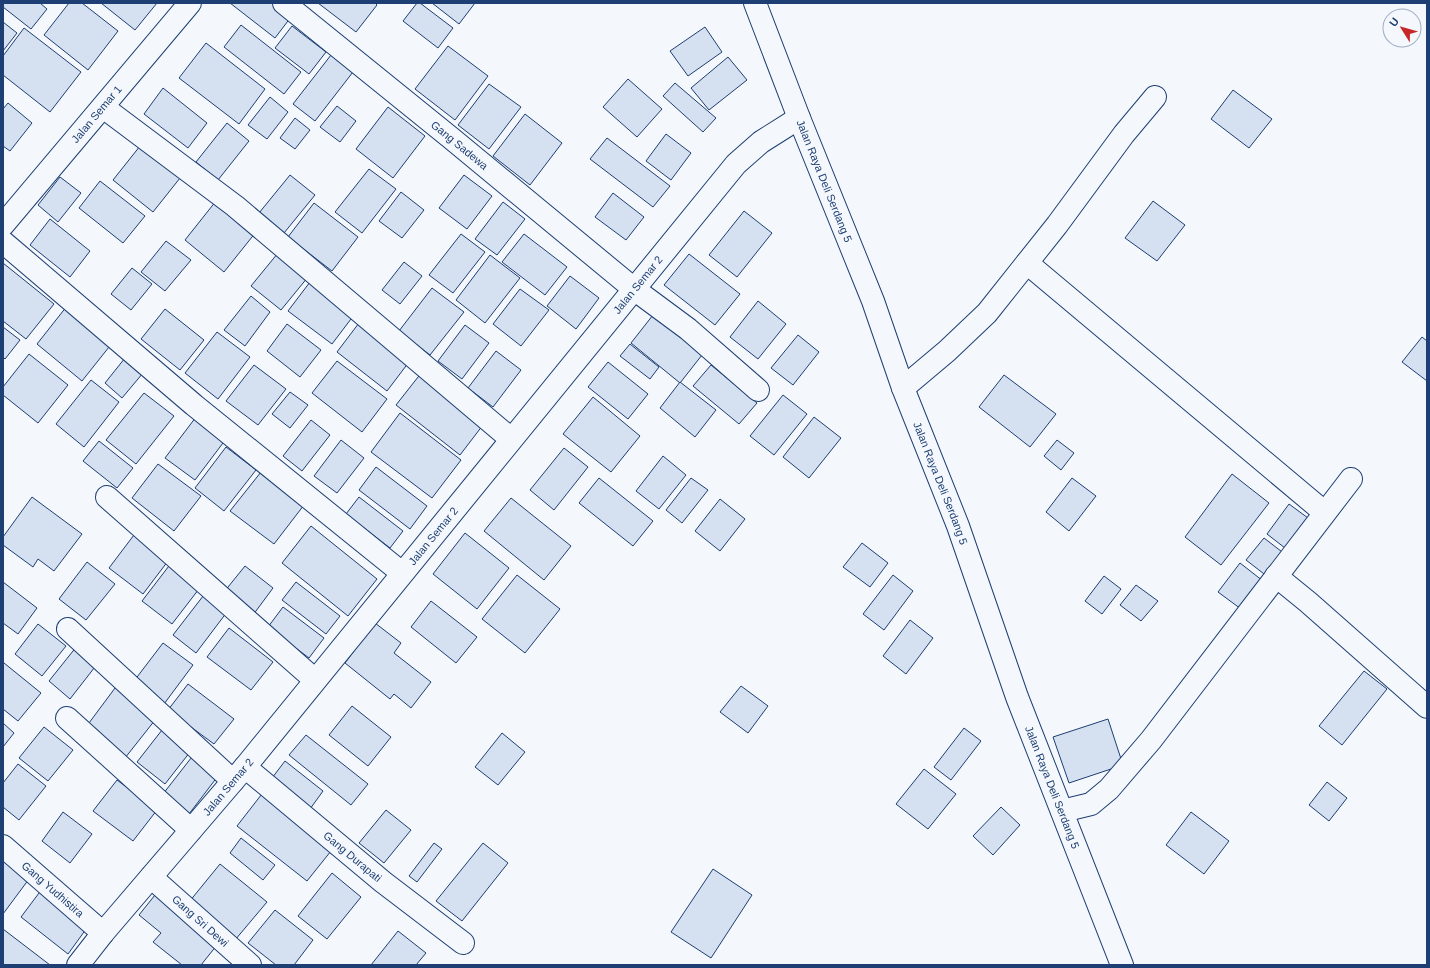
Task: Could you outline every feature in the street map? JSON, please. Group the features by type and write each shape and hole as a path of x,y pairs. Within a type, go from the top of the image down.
{"street":[{"name":"Jalan Semar 1","path":"3,225 190,3"},
{"name":"Gang Sadewa","path":"284,3 634,289 688,330 758,390"},
{"name":"Jalan Raya Deli Serdang 5","path":"756,3 795,120 873,301 903,388 958,526 1017,696 1122,965"},
{"path":"903,388 947,351 987,313 1027,263 1124,134 1155,97"},
{"path":"103,107 235,206 511,439"},
{"name":"Jalan Semar 2","path":"78,965 103,932 239,774 736,164 761,142 795,120"},
{"path":"3,242 194,405 402,574"},
{"path":"1027,263 1324,512"},
{"path":"1062,811 1091,804 1109,789 1121,776 1151,740 1324,512 1351,479"},
{"path":"107,497 315,680"},
{"path":"1276,576 1308,602 1427,708"},
{"name":"Gang Durapati","path":"68,629 239,774 463,943"},
{"path":"67,718 191,830"},
{"name":"Gang Yudhistira","path":"3,846 103,932"},
{"name":"Gang Sri Dewi","path":"151,877 250,965"}],"building":[{"path":"3,3 40,3 47,9 31,29 3,7"},
{"path":"69,3 82,3 118,31 88,70 44,35"},
{"path":"101,3 157,3 135,30"},
{"path":"230,3 281,3 294,13 275,38"},
{"path":"318,3 375,3 377,5 356,32"},
{"path":"417,3 420,3 453,28 438,48 403,21"},
{"path":"432,3 475,3 459,24"},
{"path":"3,22 17,33 3,51"},
{"path":"241,25 301,72 284,94 224,47"},
{"path":"292,26 326,52 309,74 275,48"},
{"path":"705,27 722,52 688,76 670,51"},
{"path":"24,28 81,72 50,112 3,75 3,56"},
{"path":"206,43 265,89 239,124 179,78"},
{"path":"448,46 488,76 455,120 415,89"},
{"path":"331,55 353,72 315,121 293,104"},
{"path":"728,57 747,80 709,110 691,88"},
{"path":"628,79 662,109 637,137 603,107"},
{"path":"675,83 716,118 703,132 663,96"},
{"path":"489,84 521,107 489,149 458,125"},
{"path":"163,88 207,123 188,148 144,114"},
{"path":"1233,90 1272,119 1249,148 1211,119"},
{"path":"270,97 288,112 267,139 248,125"},
{"path":"8,103 32,123 10,151 3,146 3,109"},
{"path":"337,106 356,121 340,142 320,127"},
{"path":"388,107 425,136 393,178 356,149"},
{"path":"525,114 562,143 530,185 493,156"},
{"path":"295,118 310,130 295,149 280,138"},
{"path":"227,123 249,141 218,180 196,162"},
{"path":"666,134 691,153 671,180 646,161"},
{"path":"607,138 670,186 653,207 590,159"},
{"path":"144,141 184,173 153,212 113,180"},
{"path":"369,169 396,189 362,233 335,212"},
{"path":"290,175 315,195 284,233 259,213"},
{"path":"464,175 492,196 467,229 439,208"},
{"path":"60,177 81,193 58,222 38,205"},
{"path":"100,181 145,216 123,243 79,208"},
{"path":"401,192 424,210 402,238 379,221"},
{"path":"613,193 644,217 626,240 595,217"},
{"path":"216,201 256,232 224,272 185,240"},
{"path":"1153,201 1185,225 1157,261 1125,238"},
{"path":"503,202 525,219 497,255 475,239"},
{"path":"314,203 358,237 332,271 288,237"},
{"path":"744,211 772,233 737,277 709,255"},
{"path":"50,219 90,251 70,277 30,245"},
{"path":"461,234 485,252 453,293 429,275"},
{"path":"524,234 567,267 545,295 502,262"},
{"path":"166,241 191,260 165,291 141,272"},
{"path":"278,253 308,277 281,310 251,286"},
{"path":"689,254 740,294 715,325 664,285"},
{"path":"490,255 520,278 485,323 456,300"},
{"path":"404,262 422,276 400,304 382,290"},
{"path":"3,263 54,304 26,339 3,321"},
{"path":"132,268 152,284 131,310 111,294"},
{"path":"570,276 599,298 576,329 547,306"},
{"path":"310,282 354,315 332,344 288,311"},
{"path":"432,288 464,312 430,355 399,331"},
{"path":"520,289 549,310 521,346 493,324"},
{"path":"251,296 270,312 245,346 224,330"},
{"path":"758,301 786,324 758,359 730,337"},
{"path":"67,306 113,342 82,381 37,344"},
{"path":"165,309 204,340 180,370 141,339"},
{"path":"653,315 702,355 680,383 631,343"},
{"path":"362,319 412,358 387,391 337,352"},
{"path":"287,324 321,350 300,377 267,351"},
{"path":"465,325 489,343 462,379 438,361"},
{"path":"3,327 20,340 5,359 3,357"},
{"path":"217,332 250,357 218,399 185,373"},
{"path":"798,335 819,352 793,385 771,368"},
{"path":"1422,337 1427,341 1427,381 1402,362"},
{"path":"630,344 659,367 650,379 620,356"},
{"path":"496,351 521,370 493,407 468,388"},
{"path":"29,354 68,385 38,423 3,395 3,387"},
{"path":"125,358 143,373 122,398 105,383"},
{"path":"337,361 387,399 362,432 312,393"},
{"path":"608,362 648,394 628,419 588,387"},
{"path":"254,365 286,389 258,425 226,401"},
{"path":"711,365 757,403 739,424 693,386"},
{"path":"422,372 486,421 460,455 396,405"},
{"path":"1004,375 1056,414 1030,447 979,407"},
{"path":"91,380 119,402 84,447 56,424"},
{"path":"680,382 716,410 695,437 660,408"},
{"path":"290,392 308,405 290,428 272,414"},
{"path":"144,393 174,416 136,464 106,440"},
{"path":"783,395 807,414 774,455 750,436"},
{"path":"593,397 640,436 611,472 563,434"},
{"path":"400,413 461,460 432,498 371,452"},
{"path":"196,417 226,439 195,480 165,458"},
{"path":"814,417 841,438 809,478 783,457"},
{"path":"311,420 330,435 302,471 283,456"},
{"path":"341,440 364,458 337,493 314,476"},
{"path":"1057,440 1074,453 1061,470 1044,456"},
{"path":"99,441 133,468 117,488 83,461"},
{"path":"226,447 256,470 224,511 195,488"},
{"path":"564,448 588,467 554,510 530,490"},
{"path":"663,456 686,475 659,509 636,491"},
{"path":"158,464 201,496 174,531 132,498"},
{"path":"376,467 427,506 410,529 359,490"},
{"path":"261,472 304,505 274,544 230,511"},
{"path":"1232,474 1269,503 1221,565 1185,537"},
{"path":"599,478 653,521 633,546 579,503"},
{"path":"691,478 708,490 682,523 666,510"},
{"path":"1072,478 1096,496 1069,531 1046,512"},
{"path":"32,497 82,534 54,571 38,559 33,567 3,545 3,537"},
{"path":"359,497 403,531 390,548 346,514"},
{"path":"511,498 571,546 544,580 484,531"},
{"path":"720,499 745,519 720,551 695,531"},
{"path":"1289,504 1308,518 1285,548 1267,534"},
{"path":"311,526 377,579 348,616 282,563"},
{"path":"137,531 171,557 143,594 109,568"},
{"path":"465,533 509,568 477,609 433,574"},
{"path":"1264,538 1286,555 1268,577 1246,560"},
{"path":"862,543 888,563 870,587 843,567"},
{"path":"87,562 115,584 86,620 59,599"},
{"path":"172,562 202,585 172,624 142,601"},
{"path":"1240,563 1263,581 1241,609 1218,592"},
{"path":"245,566 273,588 253,615 224,592"},
{"path":"517,575 560,609 525,653 482,619"},
{"path":"893,575 913,591 884,630 863,614"},
{"path":"1104,576 1121,589 1102,614 1085,601"},
{"path":"3,582 37,608 18,634 3,623"},
{"path":"296,582 340,616 326,634 282,600"},
{"path":"1136,585 1158,601 1141,621 1120,605"},
{"path":"207,591 230,608 196,653 173,635"},
{"path":"431,601 477,637 456,663 411,627"},
{"path":"283,607 324,638 309,658 268,627"},
{"path":"910,620 933,638 906,674 883,656"},
{"path":"375,623 401,643 394,653 431,682 411,708 394,694 390,699 345,663"},
{"path":"38,624 66,646 42,676 15,654"},
{"path":"229,628 273,662 251,690 207,657"},
{"path":"163,643 193,665 164,704 134,681"},
{"path":"77,646 98,663 70,699 49,681"},
{"path":"4,663 41,693 18,721 3,709"},
{"path":"1364,671 1387,689 1342,745 1319,726"},
{"path":"118,684 159,715 125,758 86,727"},
{"path":"188,684 234,719 214,744 168,710"},
{"path":"741,686 768,706 748,733 720,712"},
{"path":"352,706 391,737 368,766 329,735"},
{"path":"1108,719 1123,765 1069,783 1053,737"},
{"path":"3,723 14,733 3,747"},
{"path":"44,727 73,750 48,781 19,758"},
{"path":"964,728 981,741 951,780 934,767"},
{"path":"162,730 190,752 165,784 137,762"},
{"path":"502,733 525,752 498,785 475,767"},
{"path":"306,735 368,784 351,805 289,755"},
{"path":"195,753 221,772 189,814 163,794"},
{"path":"285,761 323,791 310,809 272,778"},
{"path":"18,764 46,786 19,820 3,807 3,783"},
{"path":"924,769 956,794 928,829 896,804"},
{"path":"117,780 157,810 133,841 93,811"},
{"path":"1327,782 1347,798 1329,821 1309,805"},
{"path":"265,790 335,846 307,881 237,826"},
{"path":"1001,807 1020,825 993,855 973,836"},
{"path":"386,810 411,830 384,863 359,843"},
{"path":"63,812 92,834 70,863 42,841"},
{"path":"1191,812 1229,841 1204,874 1166,845"},
{"path":"241,838 275,865 263,880 230,853"},
{"path":"434,843 442,849 417,882 409,876"},
{"path":"483,843 508,863 462,921 436,901"},
{"path":"3,859 29,879 3,914"},
{"path":"220,864 267,902 235,940 189,902"},
{"path":"713,869 752,895 711,958 671,932"},
{"path":"332,873 361,897 327,939 298,916"},
{"path":"42,889 89,925 68,954 21,917"},
{"path":"159,890 221,940 201,965 182,965 153,942 161,933 139,915"},
{"path":"275,910 313,940 294,965 276,965 248,943"},
{"path":"3,929 50,965 3,965"},
{"path":"398,931 426,953 416,965 371,965"}]}
